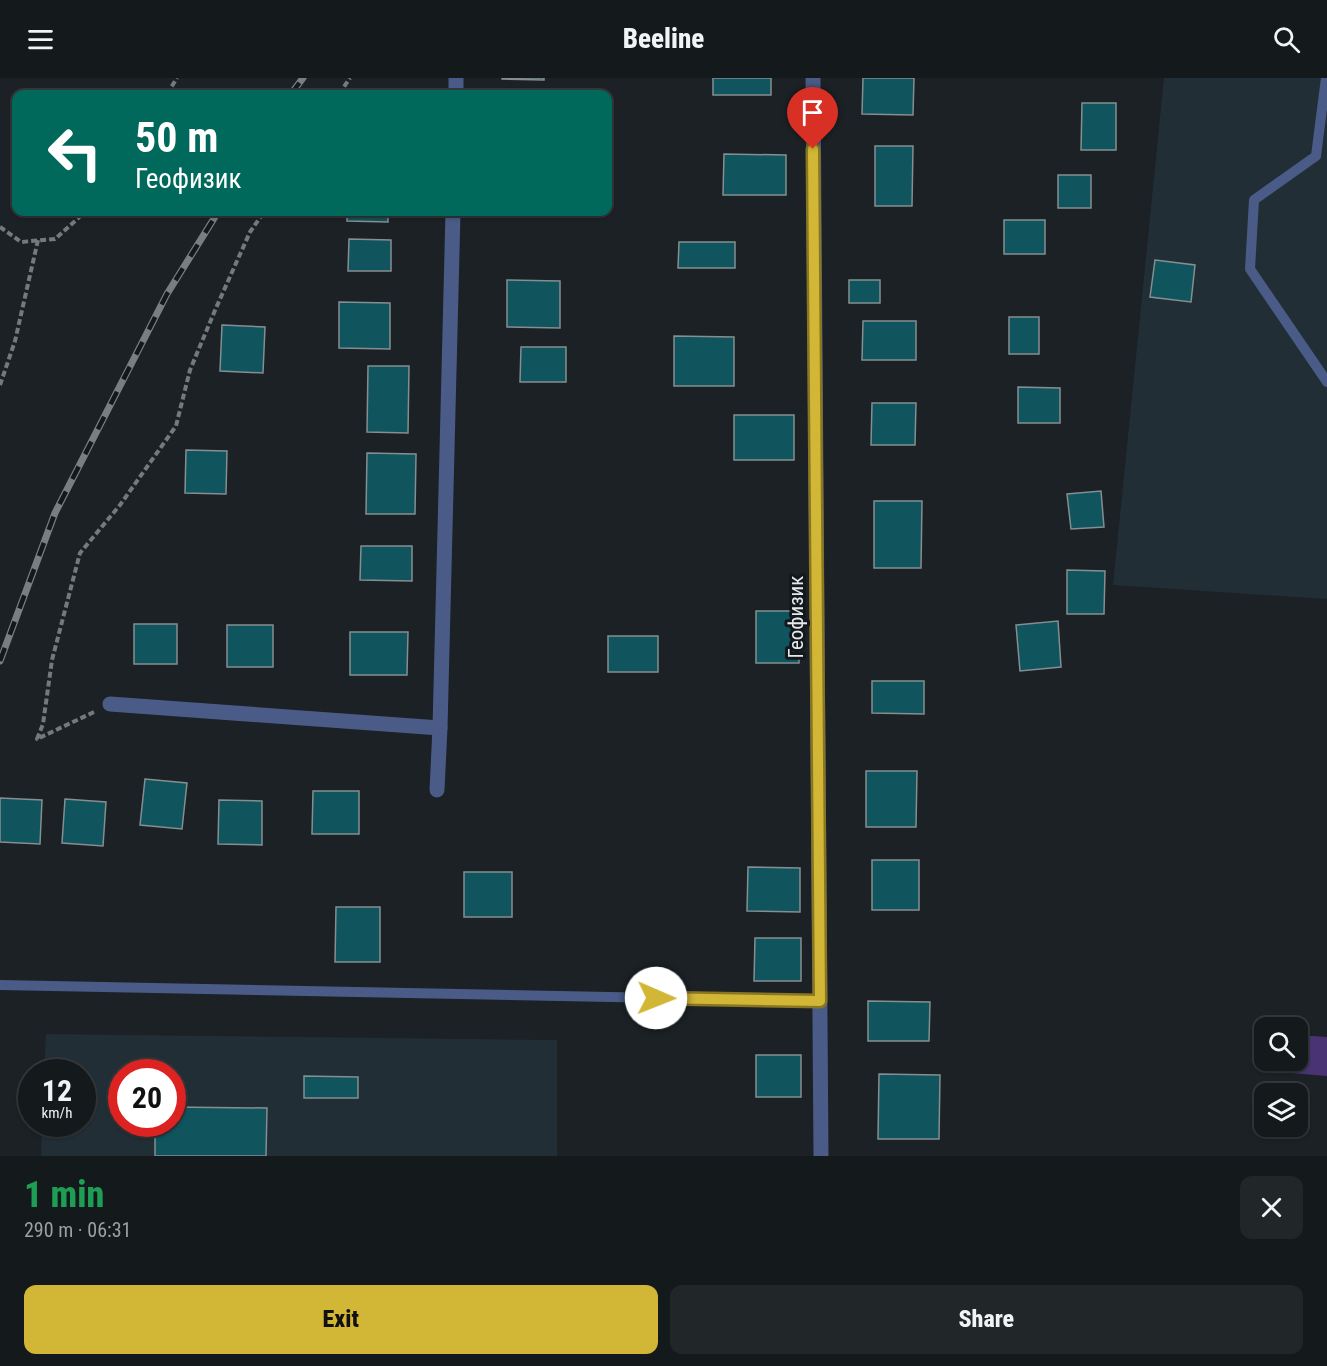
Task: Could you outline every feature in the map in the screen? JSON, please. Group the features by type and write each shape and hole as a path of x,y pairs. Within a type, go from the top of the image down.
{"street":[{"name":"Геофизик","path":"813,78 821,1156"},
{"path":"437,790 453,216"},
{"path":"110,704 440,728"}],"lane":[{"path":"1326,78 1316,156 1254,200 1250,269 1327,382"},
{"path":"0,985 820,1001"}],"path":[{"path":"0,227 21,242 55,239 81,216"},
{"path":"110,704 37,739 43,724 52,660 80,553 120,505 176,426 190,370 250,232 261,216"},
{"path":"0,385 15,341 38,240"}],"shaded area":[{"path":"1164,78 1327,78 1327,599 1113,585"},
{"path":"46,1034 557,1040 557,1156 41,1156 42,1137 96,1137 96,1059 45,1059"},
{"path":"1308,1036 1327,1037 1327,1076 1278,1072 1308,1071"}],"building":[{"path":"544,78 544,80 502,79"},
{"path":"713,78 771,78 771,95 713,95"},
{"path":"863,78 914,78 913,115 862,114"},
{"path":"1082,103 1116,103 1116,150 1081,150"},
{"path":"875,146 913,146 912,206 875,206"},
{"path":"724,154 786,155 786,195 723,195"},
{"path":"1058,175 1091,175 1091,208 1058,208"},
{"path":"347,216 388,216 388,222 347,221"},
{"path":"1004,220 1045,220 1045,254 1004,254"},
{"path":"349,239 391,240 391,271 348,271"},
{"path":"679,242 735,242 735,268 678,268"},
{"path":"1155,260 1195,265 1191,302 1150,297"},
{"path":"507,280 560,281 560,328 507,327"},
{"path":"849,280 880,280 880,303 849,303"},
{"path":"339,302 390,303 390,349 339,348"},
{"path":"1009,317 1039,317 1039,354 1009,354"},
{"path":"863,321 916,321 916,360 862,360"},
{"path":"222,325 265,327 263,373 220,371"},
{"path":"674,336 734,337 734,386 674,386"},
{"path":"521,347 566,347 566,382 520,382"},
{"path":"368,366 409,366 408,433 367,432"},
{"path":"1018,387 1060,388 1060,423 1018,423"},
{"path":"872,403 916,403 915,445 871,445"},
{"path":"734,415 794,415 794,460 734,460"},
{"path":"186,450 227,451 226,494 185,493"},
{"path":"367,453 416,454 415,514 366,514"},
{"path":"1101,491 1104,527 1071,529 1067,494"},
{"path":"874,501 922,501 921,568 874,568"},
{"path":"361,546 412,546 412,581 360,580"},
{"path":"1067,570 1105,571 1104,614 1067,614"},
{"path":"756,611 799,611 799,663 756,663"},
{"path":"1058,621 1061,667 1020,671 1016,625"},
{"path":"134,624 177,624 177,664 134,664"},
{"path":"227,625 273,625 273,667 227,667"},
{"path":"350,632 408,632 407,675 350,675"},
{"path":"608,636 658,636 658,672 608,672"},
{"path":"872,681 924,681 924,714 872,713"},
{"path":"866,771 917,771 916,827 866,827"},
{"path":"145,779 187,783 182,829 140,825"},
{"path":"313,791 359,791 359,834 312,834"},
{"path":"0,798 42,800 40,844 0,842"},
{"path":"65,799 106,802 103,846 62,843"},
{"path":"219,800 262,801 262,845 218,844"},
{"path":"872,860 919,860 919,910 872,910"},
{"path":"748,867 800,868 800,912 747,911"},
{"path":"464,872 512,872 512,917 464,917"},
{"path":"336,907 380,907 380,962 335,962"},
{"path":"755,938 801,938 801,981 754,981"},
{"path":"868,1001 930,1002 929,1041 868,1041"},
{"path":"756,1055 801,1055 801,1097 756,1097"},
{"path":"879,1074 940,1075 939,1139 878,1139"},
{"path":"304,1076 358,1077 358,1098 304,1098"},
{"path":"186,1107 267,1108 266,1156 155,1156 155,1137 186,1137"}],"railway":[{"path":"294,90 303,78"},
{"path":"0,661 55,513 167,294 216,216"}],"route":[{"path":"656,998 820,1001 813,149"}]}
